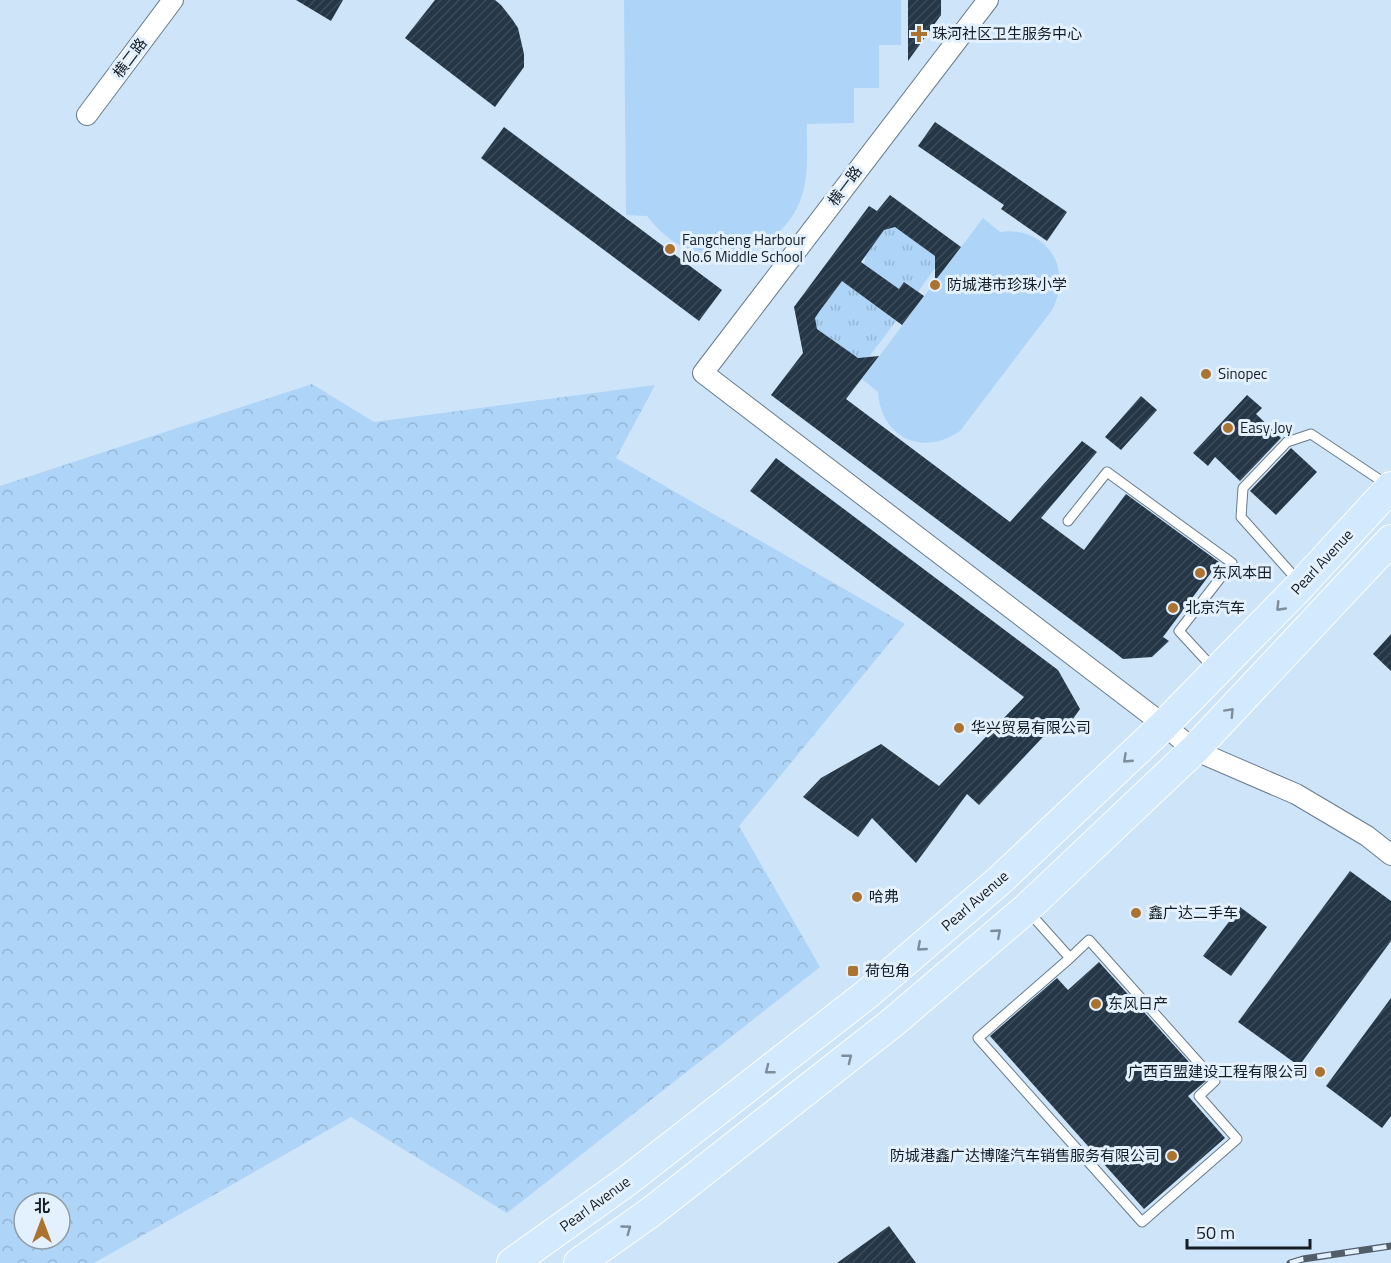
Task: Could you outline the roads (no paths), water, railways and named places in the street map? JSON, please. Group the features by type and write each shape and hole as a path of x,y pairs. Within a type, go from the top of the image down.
{"main road":[{"name":"Pearl Avenue","path":"512,1263 627,1181 867,993 1000,880 1164,725 1301,585 1391,487"},
{"path":"579,1263 651,1212 892,1023 1026,909 1194,750 1391,540"}],"street":[{"name":"横二路","path":"87,115 173,0"},
{"name":"横一路","path":"988,0 703,373 1164,725"},
{"path":"1164,725 1194,750 1296,794 1367,836 1391,855"}],"lane":[{"path":"1301,585 1241,517 1243,488 1287,442 1311,434 1391,487"},
{"path":"1068,521 1107,472 1232,563 1179,631 1216,671"},
{"path":"1026,909 1070,958"},
{"path":"1089,940 1215,1081 1199,1096 1237,1139 1142,1222 978,1038 1070,958 1089,940"}],"railway":[{"path":"1290,1263 1391,1246"}],"place":[{"name":"珠河社区卫生服务中心","path":"919,34"},
{"name":"Fangcheng Harbour No.6 Middle School","path":"670,249"},
{"name":"防城港市珍珠小学","path":"935,285"},
{"name":"Sinopec","path":"1206,374"},
{"name":"Easy Joy","path":"1228,428"},
{"name":"东风本田","path":"1200,573"},
{"name":"北京汽车","path":"1173,608"},
{"name":"华兴贸易有限公司","path":"959,728"},
{"name":"哈弗","path":"857,897"},
{"name":"鑫广达二手车","path":"1136,913"},
{"name":"荷包角","path":"853,971"},
{"name":"东风日产","path":"1096,1004"},
{"name":"广西百盟建设工程有限公司","path":"1320,1072"},
{"name":"防城港鑫广达博隆汽车销售服务有限公司","path":"1172,1156"}]}
